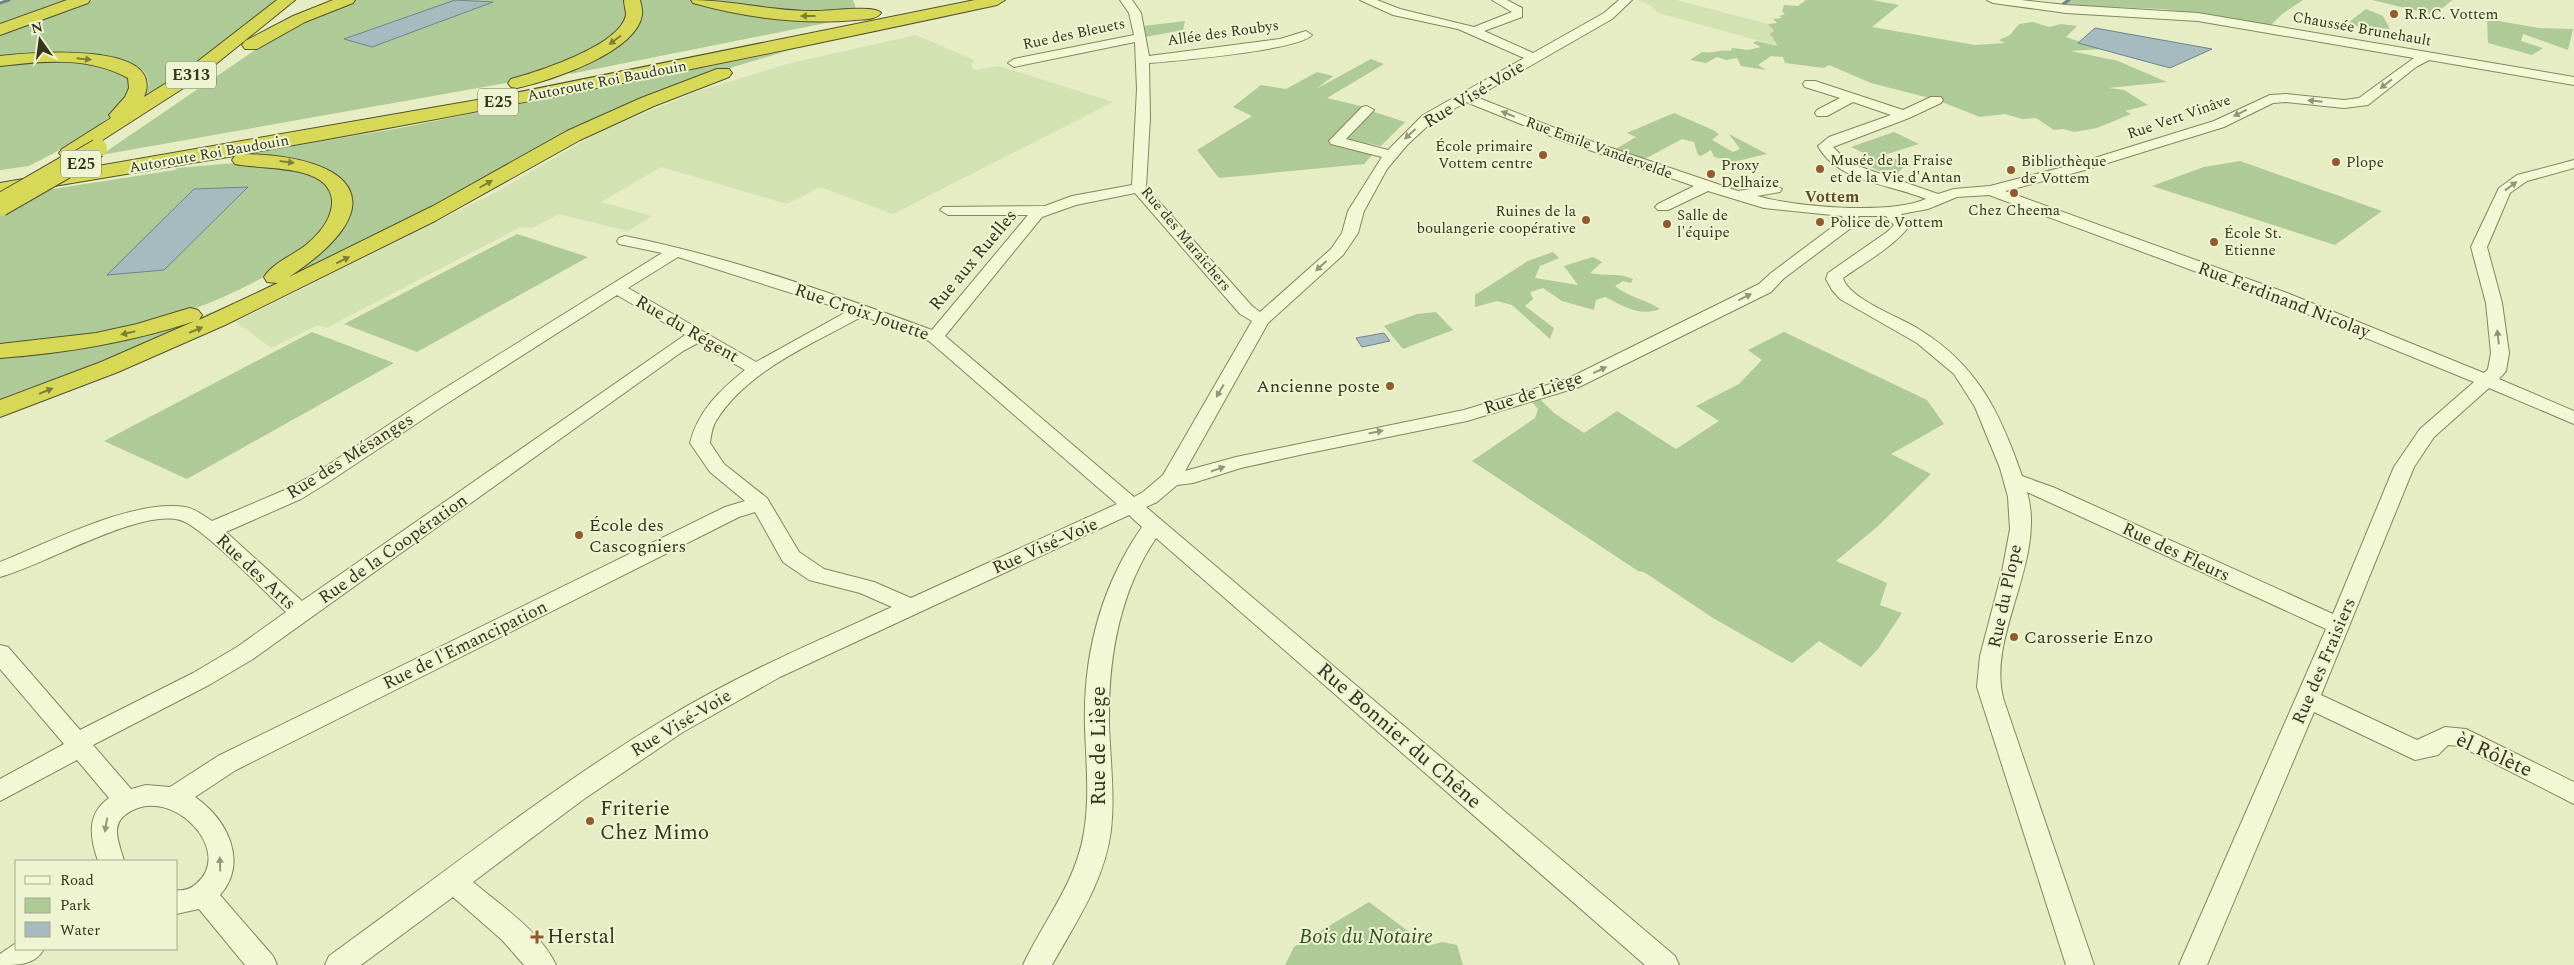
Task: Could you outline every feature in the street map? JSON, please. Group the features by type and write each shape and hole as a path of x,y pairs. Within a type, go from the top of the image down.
{"highway":[{"path":"0,30 82,0"},
{"name":"Autoroute Roi Baudouin","path":"0,190 69,153 93,144 190,76 287,0"},
{"name":"E313","path":"0,205 93,144 198,82 243,49 303,0"},
{"path":"243,49 300,19 347,0"},
{"path":"448,102 534,78 587,58 611,43 633,21 636,8 632,0"},
{"path":"699,0 742,11 799,16 870,13 926,7"},
{"name":"E25","path":"0,178 448,102 763,42 958,0"},
{"name":"Autoroute Roi Baudouin","path":"0,190 367,127 844,33 997,0"},
{"path":"0,409 124,360 227,316 431,216 526,160 589,127 639,104 743,66 831,41 844,33"},
{"path":"0,61 32,58 79,58 117,64 136,75 139,84 138,94 93,144"},
{"path":"0,351 42,349 119,336 188,316 238,296 268,281 308,255 334,228 343,209 344,200 334,183 316,170 294,163 245,160 170,166 151,164"}],"street":[{"name":"Rue des Maraîchers","path":"1126,0 1133,7 1143,60 1143,121 1139,188 1246,310 1261,320"},
{"path":"1366,0 1397,12 1452,23 1534,58"},
{"path":"1474,32 1518,14 1518,12 1498,0"},
{"name":"Rue Visé-Voie","path":"339,965 575,792 674,725 772,671 1150,497 1171,480 1261,320 1341,247 1350,233 1356,211 1371,183 1402,142 1428,118 1608,16 1626,0"},
{"name":"Chaussée Brunehault","path":"1994,0 2066,9 2198,17 2574,82"},
{"name":"Allée des Roubys","path":"1143,60 1244,48 1298,39 1306,35"},
{"name":"Rue des Bleuets","path":"1014,63 1140,37"},
{"name":"Rue Vert Vinâve","path":"1849,212 1890,211 1923,206 1954,193 1990,190 2072,170 2219,124 2270,99 2286,98 2344,104 2363,102 2412,64 2425,57"},
{"path":"1810,84 1904,115"},
{"name":"Rue Emile Vandervelde","path":"1465,97 1568,138 1705,187 1793,208 1849,212"},
{"path":"1822,113 1851,98"},
{"path":"1936,100 1904,115 1834,140 1825,146 1825,150 1834,159 1854,171 1937,199"},
{"path":"1367,110 1336,141 1391,155"},
{"name":"Rue des Fraisiers","path":"2193,965 2339,626 2404,467 2427,433 2497,371 2500,353 2494,303 2479,248 2504,191 2522,178 2574,164"},
{"path":"1662,207 1705,187"},
{"name":"Rue aux Ruelles","path":"948,210 1043,210 1099,194 1139,188"},
{"path":"1734,195 1775,189"},
{"name":"Rue Ferdinand Nicolay","path":"1990,190 2288,300 2486,380 2574,418"},
{"name":"Rue aux Ruelles","path":"935,337 1037,214 1043,210"},
{"name":"Rue du Plope","path":"1890,211 1902,225 1893,235 1834,276 1836,285 1846,295 1916,334 1942,353 1966,376 1981,400 2013,480 2020,505 2018,537 2011,579 1995,634 1988,679 1997,714 2080,965"},
{"name":"Rue de Liège","path":"1171,480 1193,477 1236,463 1467,414 1573,383 1765,288 1777,276 1846,225 1851,219 1849,212"},
{"name":"Rue Croix Jouette","path":"625,241 676,251 862,310 935,337 1133,506"},
{"name":"Rue des Mésanges","path":"211,530 285,498 320,479 428,407 676,251"},
{"name":"Rue du Régent","path":"616,288 757,370"},
{"path":"862,310 757,370 728,395 707,419 700,443 716,468 760,503 792,557 817,575 866,587 910,606"},
{"name":"Rue de la Coopération","path":"0,791 78,745 215,671 302,614 677,347 697,336"},
{"name":"Rue des Fleurs","path":"2013,480 2048,493 2339,626"},
{"name":"Rue de l'Emancipation","path":"175,797 236,758 732,512 760,503"},
{"name":"Rue Bonnier du Chêne","path":"1133,506 1665,965"},
{"path":"0,570 111,525 151,513 186,514 211,530"},
{"name":"Rue de Liège","path":"1037,965 1086,878 1095,848 1100,800 1097,722 1099,654 1110,607 1142,541 1154,525"},
{"name":"Rue des Arts","path":"211,530 302,614"},
{"path":"0,653 126,801"},
{"name":"èl Rôlète","path":"2307,700 2415,750 2429,748 2436,739 2446,735 2466,738 2574,794"},
{"path":"111,860 105,838 106,817 126,801 156,793 175,797 198,812 212,832 219,850 221,871 218,878 203,896 178,902"},
{"path":"453,881 512,931 542,965"},
{"path":"203,896 263,965"},
{"path":"7,965 29,950"}],"green space":[{"path":"9,0 71,0 0,26 0,3"},
{"path":"93,0 276,0 230,38 142,99 149,84 146,74 134,64 118,58 76,54 0,57 0,34"},
{"path":"355,0 624,0 626,15 618,29 603,42 583,54 561,64 506,83 101,155 283,31"},
{"path":"638,0 692,0 717,7 861,16 570,74 576,66 640,19 642,8"},
{"path":"714,0 853,0 857,11 802,13"},
{"path":"1638,0 1676,0 1768,24 1774,31 1779,46 1658,13 1650,5"},
{"path":"1806,0 1872,0 1899,5 1872,27 1975,45 2005,43 1999,40 2010,35 2019,24 2033,22 2049,27 2061,24 2077,26 2066,37 2101,49 2071,51 2118,61 2167,82 2108,88 2124,90 2148,105 2125,111 2131,114 2097,128 2074,132 2064,129 2054,130 2036,118 2022,119 2005,114 1980,117 1937,100 1871,83 1829,65 1824,68 1785,63 1783,57 1771,56 1758,65 1766,70 1741,66 1737,58 1726,60 1717,57 1706,63 1690,60 1702,52 1731,51 1732,48 1748,50 1761,47 1753,43 1756,41 1778,46 1770,34 1774,31 1768,24 1777,23 1773,19 1782,18 1779,16 1785,14 1782,11 1784,5 1798,6"},
{"path":"2068,0 2303,0 2282,14 2271,25 2164,9 2060,5"},
{"path":"2372,0 2452,0 2434,15"},
{"path":"2366,9 2383,16 2390,29 2357,26 2349,22"},
{"path":"2487,19 2539,28 2573,29 2568,50 2523,34 2521,41 2543,48 2532,55 2488,43"},
{"path":"1185,21 1183,30 1145,37 1144,26"},
{"path":"916,35 974,60 971,65 974,70 999,66 1113,102 893,214 820,187 787,204 661,167 601,202 652,216 628,231 559,214 532,228 521,227 326,328 318,325 271,348 236,322 496,192 599,132 696,92 787,64"},
{"path":"787,51 723,70 679,87 429,214 185,329 0,402 0,356 62,352 93,347 184,323 257,292 296,270 334,239 347,222 353,205 349,188 336,177 314,168 281,159 259,156 235,156 400,128"},
{"path":"1371,59 1384,64 1327,98 1369,108 1368,110 1405,122 1381,146 1346,139 1336,141 1373,154 1364,164 1219,178 1197,150 1252,116 1233,107 1261,85 1286,89 1317,72 1333,76 1316,89"},
{"path":"78,60 127,74 133,88 115,113 77,141 29,166 0,170 0,62"},
{"path":"1674,113 1713,130 1719,134 1712,140 1733,152 1740,149 1729,134 1767,154 1733,162 1714,157 1711,150 1701,156 1698,155 1694,142 1682,139 1641,161 1614,150 1636,137 1627,133"},
{"path":"1894,132 1919,144 1884,155 1907,163 1895,176 1859,164 1874,158 1851,147"},
{"path":"2240,161 2382,211 2335,245 2152,186 2204,167"},
{"path":"235,163 301,172 314,178 327,188 332,200 330,218 319,235 302,252 280,267 232,293 211,303 170,317 98,333 0,344 0,212 40,191 175,170 177,168"},
{"path":"517,234 588,257 417,352 344,324"},
{"path":"1553,252 1559,258 1540,266 1535,278 1578,285 1564,266 1593,257 1602,262 1590,273 1633,279 1631,283 1623,281 1615,286 1625,293 1660,309 1645,312 1638,311 1605,297 1596,300 1594,310 1562,301 1543,288 1530,292 1533,299 1525,306 1554,328 1550,339 1512,305 1497,301 1475,307 1475,295 1528,261"},
{"path":"1436,312 1453,330 1403,349 1384,326 1417,314"},
{"path":"312,332 394,363 187,479 104,441"},
{"path":"1784,332 1927,400 1944,424 1891,454 1931,474 1877,527 1836,561 1887,583 1880,605 1902,613 1878,649 1861,667 1819,641 1792,663 1713,618 1644,572 1638,571 1472,461 1535,418 1538,409 1532,402 1540,399 1554,413 1584,433 1617,411 1676,449 1719,421 1696,406 1739,384 1762,360 1748,350"},
{"name":"Bois du Notaire","path":"1369,902 1428,946 1442,942 1457,945 1463,965 1285,965 1294,947"}],"water":[{"path":"455,0 493,2 372,47 344,39"},
{"path":"2095,28 2212,49 2170,68 2078,43"},
{"path":"248,187 164,270 107,275 194,189"},
{"path":"1384,333 1390,341 1362,347 1356,338"}],"waterway":[{"path":"0,3 9,0"},
{"path":"2063,4 2069,0"}],"place":[{"name":"R.R.C. Vottem","path":"2394,14"},
{"name":"École primaire Vottem centre","path":"1543,155"},
{"name":"Plope","path":"2336,162"},
{"name":"Musée de la Fraise et de la Vie d'Antan","path":"1820,169"},
{"name":"Bibliothèque de Vottem","path":"2011,170"},
{"name":"Proxy Delhaize","path":"1711,174"},
{"name":"Chez Cheema","path":"2014,193"},
{"name":"Ruines de la boulangerie coopérative","path":"1586,220"},
{"name":"Police de Vottem","path":"1820,222"},
{"name":"Salle de l'équipe","path":"1667,224"},
{"name":"École St. Etienne","path":"2214,242"},
{"name":"Ancienne poste","path":"1390,386"},
{"name":"École des Cascogniers","path":"579,535"},
{"name":"Carosserie Enzo","path":"2014,637"},
{"name":"Friterie Chez Mimo","path":"590,821"},
{"name":"Herstal","path":"537,937"}],"district":[{"name":"Vottem","path":"1832,197"}]}
